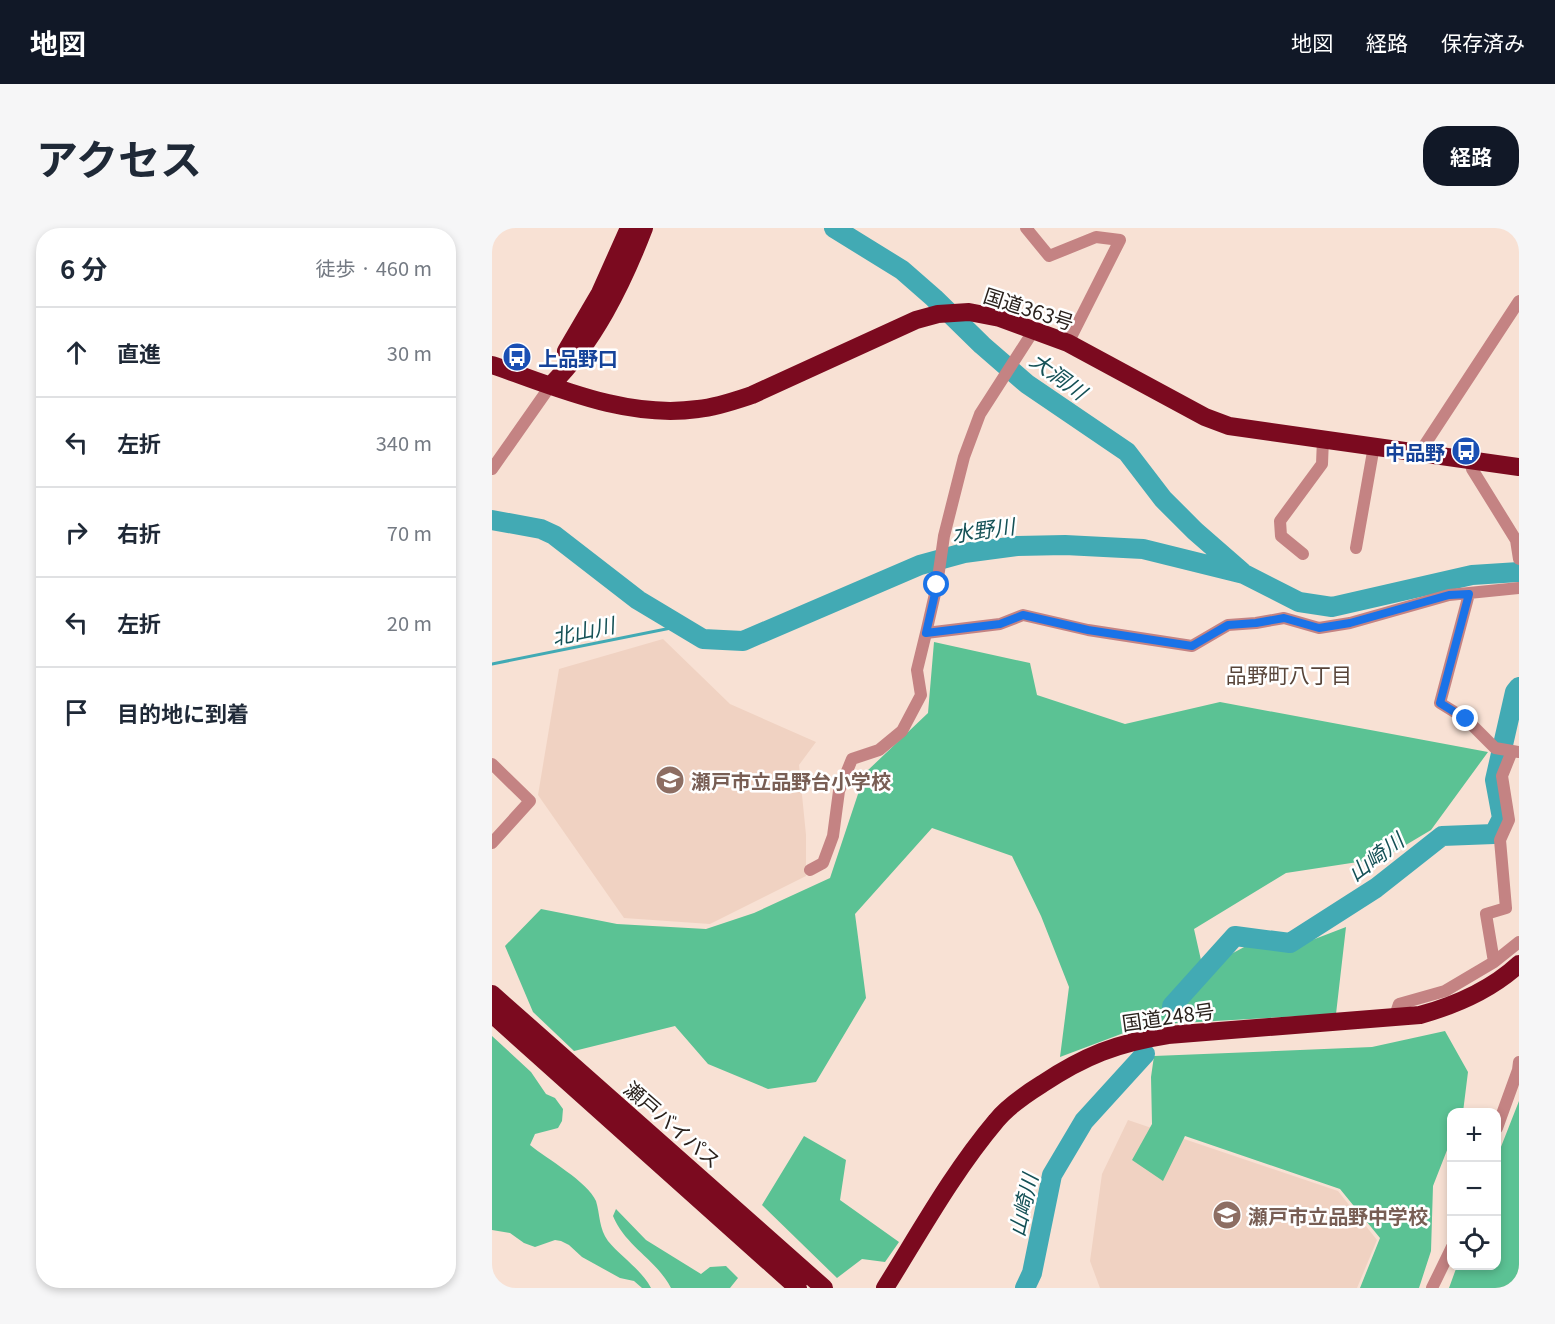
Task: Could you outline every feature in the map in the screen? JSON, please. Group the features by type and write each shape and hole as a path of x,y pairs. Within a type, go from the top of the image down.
{"highway":[{"path":"551,386 561,360 605,283 629,228"},
{"path":"551,386 571,365 599,323 623,278 644,228"},
{"name":"国道363号","path":"492,365 585,397 640,410 698,410 752,395 916,320 938,314 969,312 1000,318 1068,343 1206,417 1229,426 1519,467"},
{"name":"国道248号","path":"885,1288 959,1170 997,1120 1027,1093 1070,1065 1099,1051 1139,1039 1420,1015 1451,1006 1489,987 1518,967"},
{"name":"瀬戸バイパス","path":"492,994 824,1288"},
{"name":"瀬戸バイパス","path":"492,1014 798,1288"}],"street":[{"path":"1026,228 1049,256 1096,237 1120,240 1068,343"},
{"path":"1420,452 1519,300"},
{"path":"810,870 823,863 833,836 839,791 852,759 879,750 902,731 921,695 917,670 937,585 944,536 968,447 980,414 1034,330"},
{"path":"492,469 551,386"},
{"path":"1303,554 1281,536 1280,521 1322,464 1323,439"},
{"path":"1356,548 1374,446"},
{"path":"1470,460 1472,469 1518,539 1519,558"},
{"path":"926,633 1000,624 1023,615 1088,630 1192,646 1228,625 1284,618 1319,628 1350,623 1449,595 1519,588"},
{"path":"1469,594 1440,703 1466,719 1495,748 1516,752 1502,776 1509,820 1500,840 1506,908 1486,914 1494,962"},
{"path":"492,764 530,801 492,843"},
{"path":"1394,1018 1399,1004 1445,992 1494,962 1519,942"},
{"path":"1501,1117 1519,1062"},
{"path":"1432,1288 1447,1257"}],"shaded area":[{"name":"瀬戸市立品野台小学校","path":"663,639 730,704 816,742 799,765 806,835 806,876 710,924 624,918 538,795 559,669"},
{"name":"瀬戸市立品野中学校","path":"1128,1120 1338,1191 1377,1240 1357,1288 1100,1288 1090,1261 1102,1174"}],"green space":[{"path":"934,642 1030,663 1037,695 1125,724 1220,702 1488,752 1431,830 1384,858 1286,873 1194,929 1203,969 1248,945 1294,947 1346,927 1336,1014 1145,1025 1060,1057 1069,987 1041,916 1012,856 932,828 855,914 866,998 816,1082 768,1089 708,1064 675,1026 574,1051 533,1012 505,946 541,909 617,924 706,929 754,913 830,878 865,773 928,713"},
{"path":"1445,1031 1468,1072 1464,1108 1447,1108 1447,1150 1433,1186 1431,1251 1419,1288 1360,1288 1380,1238 1340,1189 1185,1136 1163,1181 1132,1160 1152,1124 1151,1077 1154,1056 1372,1047"},
{"path":"492,1036 531,1072 546,1094 555,1098 563,1109 562,1121 558,1128 535,1134 530,1145 585,1186 592,1194 608,1241 642,1275 651,1288 642,1288 634,1281 620,1278 582,1257 561,1241 555,1240 535,1247 524,1243 510,1233 492,1230"},
{"path":"1519,1101 1519,1288 1449,1288 1456,1270 1501,1270 1501,1147"},
{"path":"804,1136 846,1160 840,1200 899,1242 885,1262 862,1259 837,1278 762,1205"},
{"path":"616,1209 646,1240 701,1274 710,1267 726,1266 738,1278 730,1288 671,1288 665,1278 625,1236 613,1216"}],"waterway":[{"name":"大洞川","path":"834,228 902,270 1027,384 1127,452 1163,499 1242,572"},
{"name":"水野川","path":"492,520 541,529 554,535 638,600 703,639 743,641 920,565 964,553 1017,546 1065,545 1143,549 1244,574 1299,602 1332,607 1472,575 1519,572"},
{"name":"北山川","path":"492,664 681,626"},
{"name":"山崎川","path":"1172,1006 1235,936 1290,943 1376,888 1442,836 1494,834 1502,818 1495,780 1515,692 1519,687"},
{"name":"山崎川","path":"1025,1288 1032,1273 1052,1175 1084,1121 1145,1054"}],"place":[{"name":"上品野口","path":"517,357"},
{"name":"中品野","path":"1466,451"},
{"name":"瀬戸市立品野台小学校","path":"670,780"},
{"name":"瀬戸市立品野中学校","path":"1227,1215"}],"district":[{"name":"品野町八丁目","path":"1289,674"}],"route":[{"path":"937,585 926,633 1000,624 1023,615 1088,630 1192,646 1228,625 1284,618 1319,628 1350,623 1449,595 1469,594 1440,703 1466,719"}]}
